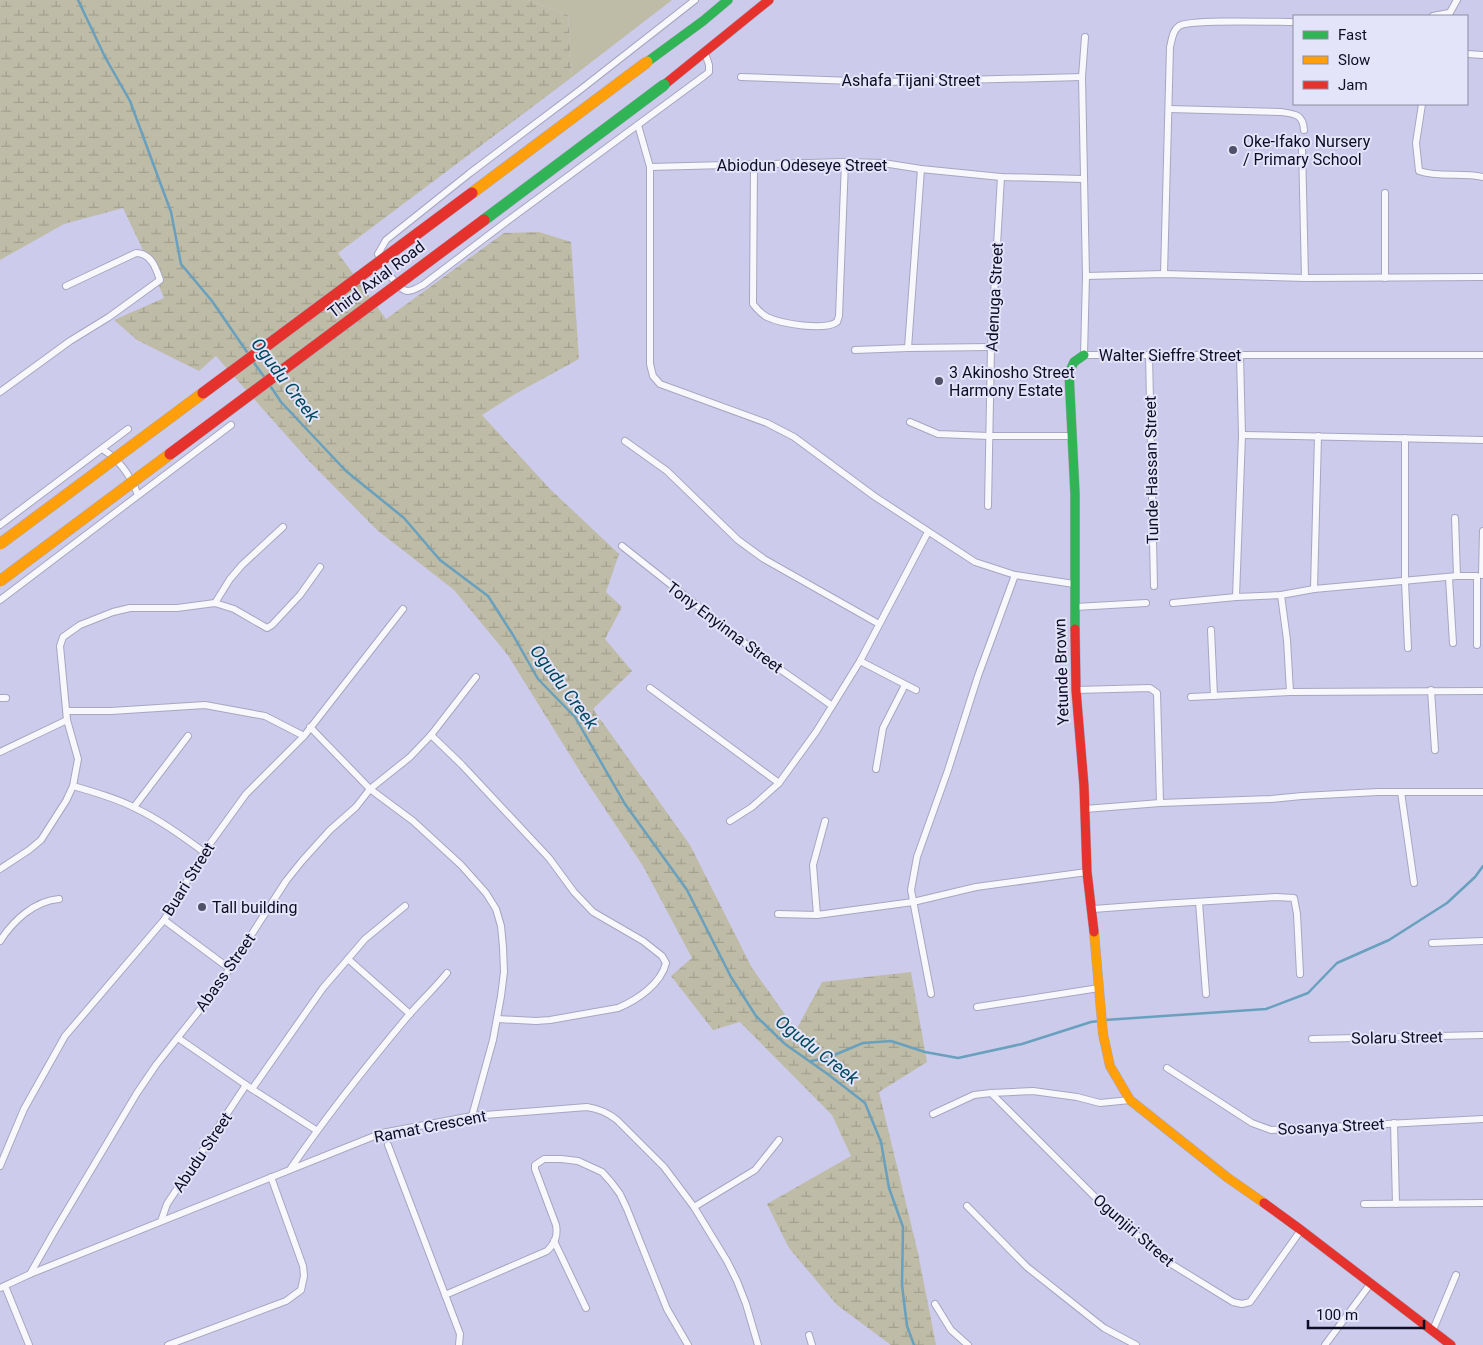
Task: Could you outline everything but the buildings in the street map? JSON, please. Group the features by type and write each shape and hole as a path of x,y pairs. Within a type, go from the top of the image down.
{"main road":[{"path":"710,0 712,14"},
{"name":"Third Axial Road","path":"0,544 712,14 728,0"},
{"name":"Third Axial Road","path":"0,581 664,85 769,0"},
{"name":"Yetunde Brown","path":"1084,355 1076,359 1069,373 1075,494 1076,690 1086,810 1087,872 1093,910 1103,1034 1110,1066 1130,1100"},
{"path":"1130,1100 1228,1178 1301,1230 1451,1345"}],"street":[{"path":"695,0 386,240 378,254 391,277 404,290 408,291 423,285 709,72 705,53"},
{"path":"1448,15 1457,0"},
{"path":"1164,274 1170,47 1176,28 1183,24 1221,22 1293,22"},
{"name":"Walter Sieffre Street","path":"1085,37 1082,77 1086,276 1084,355 1483,355"},
{"path":"1468,54 1483,55"},
{"name":"Ashafa Tijani Street","path":"741,76 882,82 1082,77"},
{"path":"1422,105 1416,143 1419,171 1471,174 1483,177"},
{"path":"1169,109 1281,112 1297,115 1304,122 1304,130"},
{"path":"638,125 650,167 650,364 653,376 660,384 767,423 794,437 874,496 976,562 1015,575 1074,584"},
{"path":"1302,146 1305,278"},
{"path":"754,164 753,304 767,317 784,322 824,327 832,326 837,322 839,316 845,162"},
{"name":"Abiodun Odeseye Street","path":"650,167 845,162 883,163 1001,177 1083,178"},
{"path":"908,348 921,169"},
{"name":"Adenuga Street","path":"988,506 991,347 1001,177"},
{"path":"1385,193 1385,278"},
{"path":"0,392 70,341 109,317 160,280 151,259 141,253 136,253 66,286"},
{"path":"1086,276 1164,274 1305,278 1483,277"},
{"path":"855,350 991,347"},
{"name":"Tunde Hassan Street","path":"1148,355 1154,586"},
{"path":"1236,597 1242,435 1240,355"},
{"path":"910,422 938,434 1071,436"},
{"path":"0,600 231,425"},
{"path":"0,525 128,430"},
{"path":"1242,435 1483,440"},
{"path":"1314,589 1318,436"},
{"path":"1405,438 1405,582 1408,648"},
{"path":"625,441 667,471 738,540 764,559 879,624"},
{"path":"102,449 121,466 138,495"},
{"path":"1455,518 1457,576"},
{"path":"215,603 230,579 242,565 283,527"},
{"path":"1477,645 1483,531"},
{"path":"730,821 752,807 779,783 816,732 860,661 928,532"},
{"name":"Tony Enyinna Street","path":"622,546 761,656 831,705"},
{"path":"0,869 41,840 66,801 73,786 78,759 67,720 60,646 63,637 68,632 96,618 130,608 177,608 215,603 234,609 267,628 300,595 320,567"},
{"path":"931,994 911,890 918,857 978,676 1015,575"},
{"path":"1173,603 1282,595 1314,589 1481,575"},
{"path":"1449,578 1453,643"},
{"path":"1282,595 1290,692"},
{"path":"1075,608 1146,603"},
{"name":"Buari Street","path":"0,1166 24,1109 65,1036 164,920 204,852 246,794 304,736 403,610"},
{"path":"1211,630 1214,696"},
{"path":"860,661 916,690"},
{"name":"Abass Street","path":"30,1274 156,1065 230,969 286,881 330,830 356,807 370,789 410,757 431,736 476,677"},
{"path":"876,769 883,728 905,684"},
{"path":"650,688 779,783"},
{"path":"1076,690 1150,688 1158,693 1160,803"},
{"path":"1431,690 1435,750"},
{"path":"1191,697 1290,692 1483,691"},
{"path":"66,711 111,711 205,705 265,716 304,736"},
{"path":"0,752 67,720"},
{"path":"310,727 370,789 441,845 474,879 496,908 501,926 504,972 498,1019 472,1116"},
{"path":"134,807 188,736"},
{"path":"431,736 549,858 574,892 593,912 643,941 662,956 666,963 660,977 654,983 628,1004 618,1008 536,1021 498,1019"},
{"path":"73,786 102,794 134,807 165,824 204,852"},
{"path":"1401,792 1414,883"},
{"path":"1086,810 1160,803 1262,800 1302,796 1401,792 1483,792"},
{"path":"817,915 813,865 825,821"},
{"path":"778,914 817,915 913,902 976,887 1087,872"},
{"path":"1093,910 1276,897 1294,898 1297,914 1300,974"},
{"path":"0,941 12,924 30,910 47,900 59,899"},
{"path":"1200,902 1206,994"},
{"name":"Abudu Street","path":"161,1221 167,1204 249,1087 323,988 365,939 404,906"},
{"path":"164,920 230,969"},
{"path":"1432,943 1483,942"},
{"path":"348,958 410,1014"},
{"path":"290,1169 316,1130 410,1014 447,973"},
{"path":"977,1007 1099,992"},
{"name":"Solaru Street","path":"1312,1039 1483,1035"},
{"path":"178,1038 316,1130"},
{"name":"Sosanya Street","path":"1167,1068 1252,1124 1271,1130 1483,1119"},
{"path":"933,1114 974,1094 1033,1091 1077,1097 1100,1103 1130,1100"},
{"name":"Ogunjiri Street","path":"991,1093 1111,1213 1168,1262 1233,1302 1242,1304 1250,1302 1301,1230"},
{"name":"Ramat Crescent","path":"3,1287 30,1274 382,1133 472,1116 587,1107 599,1109 617,1120 664,1167 694,1208 727,1261 737,1281 758,1345"},
{"path":"1394,1123 1396,1204"},
{"path":"694,1208 755,1170 779,1140"},
{"path":"388,1145 460,1334 459,1345"},
{"path":"445,1295 548,1251 558,1232 535,1165 544,1159 578,1162 592,1166 602,1172 620,1194 667,1309 688,1345"},
{"path":"168,1345 286,1301 301,1290 304,1276 303,1266 271,1177"},
{"path":"1364,1204 1483,1202"},
{"path":"967,1206 1027,1267 1104,1328 1136,1345"},
{"path":"554,1241 586,1308"},
{"path":"1433,1330 1456,1275"},
{"path":"1325,1345 1371,1283"},
{"path":"3,1287 29,1345"},
{"path":"935,1304 951,1330 968,1345"},
{"path":"809,1336 812,1345"}],"green space":[{"path":"0,0 528,0 568,15 572,77 338,253 386,319 504,233 539,232 571,242 579,359 515,394 482,415 550,489 619,554 606,592 622,607 605,639 632,671 593,709 690,845 752,968 796,1030 822,982 911,972 927,1062 879,1092 918,1253 936,1345 891,1345 837,1305 789,1248 767,1204 851,1156 832,1115 740,1022 713,1030 671,976 692,958 643,866 583,776 507,654 454,590 377,530 309,461 216,356 199,371 137,340 114,320 164,298 123,208 64,224 0,260"},
{"path":"528,0 672,0 572,77 568,15"}],"waterway":[{"name":"Ogudu Creek","path":"78,0 105,57 130,101 171,212 181,264 212,301 249,355"},
{"name":"Ogudu Creek","path":"252,360 265,378"},
{"name":"Ogudu Creek","path":"269,384 281,402 346,471 404,518 440,560 488,596 538,679 575,717 625,804 687,890 731,977 756,1016 785,1044 865,1103 881,1142 889,1188 903,1227 902,1285 907,1326 914,1345"},
{"path":"1105,1020 1266,1009 1308,993 1337,963 1389,940 1447,903 1475,877 1483,866"},
{"path":"811,1061 827,1058 863,1043 891,1041 925,1052 958,1058 1022,1044 1099,1021"}],"traffic: fast":[{"path":"647,62 728,0"},
{"path":"484,220 664,85"},
{"path":"1075,629 1075,494 1069,373 1074,362 1084,355"}],"traffic: slow":[{"path":"472,193 647,62"},
{"path":"0,544 203,393"},
{"path":"0,581 170,454"},
{"path":"1094,932 1103,1034 1110,1066 1130,1100 1228,1178 1264,1203"}],"traffic: jam":[{"path":"664,85 769,0"},
{"path":"203,393 472,193"},
{"path":"170,454 484,220"},
{"path":"1075,629 1076,690 1084,786 1087,872 1094,932"},
{"path":"1264,1203 1451,1345"}],"place":[{"name":"Oke-Ifako Nursery / Primary School","path":"1233,150"},
{"name":"3 Akinosho Street Harmony Estate","path":"939,381"},
{"name":"Tall building","path":"202,907"}]}
